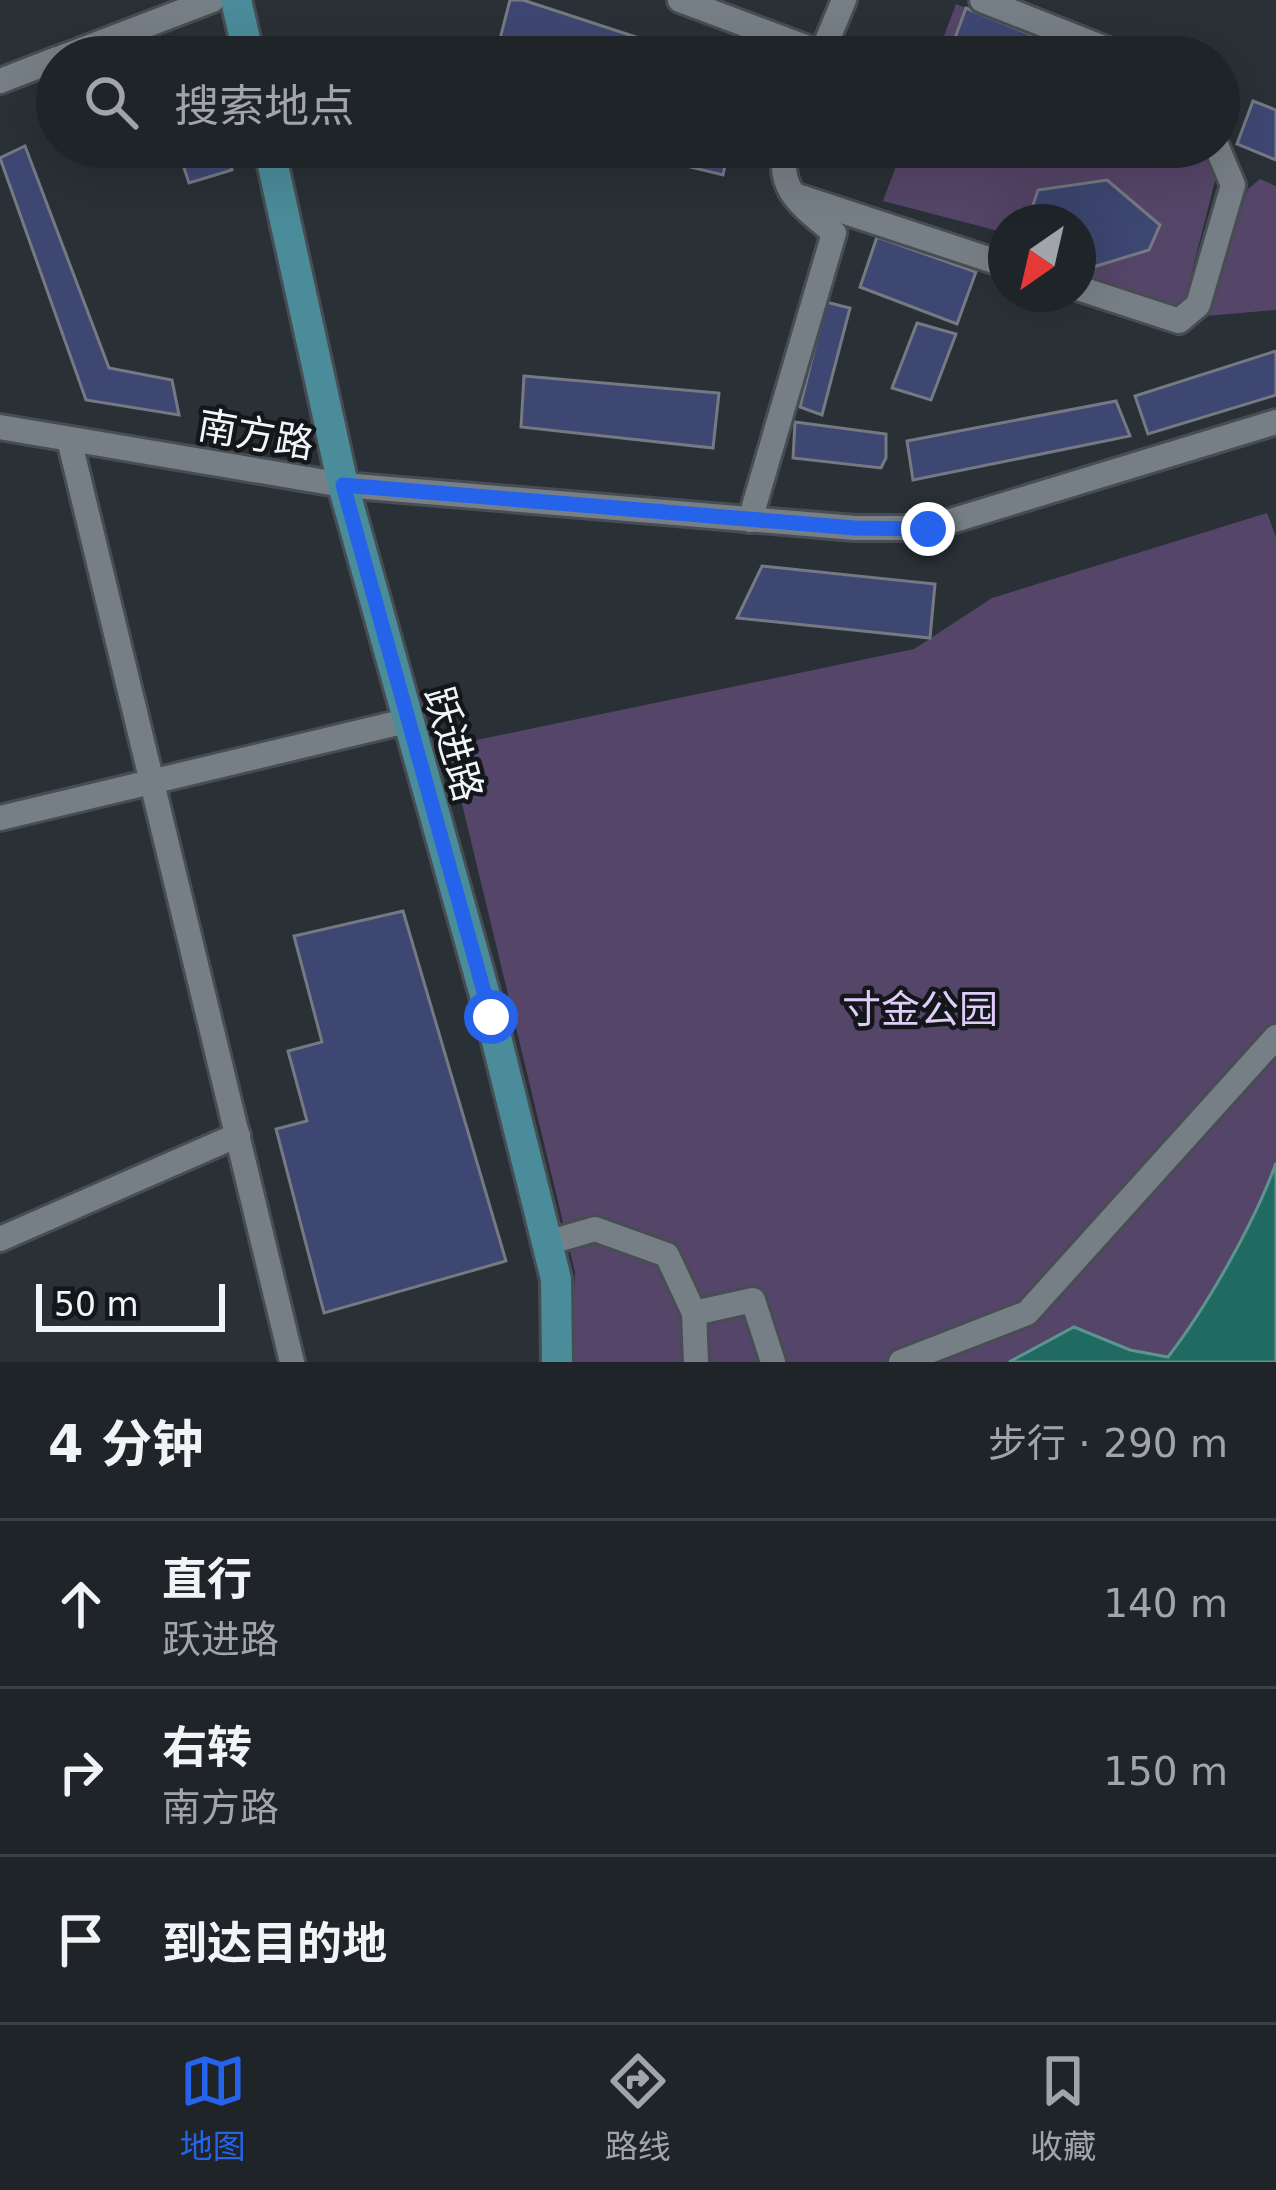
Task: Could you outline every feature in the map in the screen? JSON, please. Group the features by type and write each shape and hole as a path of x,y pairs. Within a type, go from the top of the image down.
{"main road":[{"path":"236,0 244,36"},
{"name":"跃进路","path":"274,168 343,485 491,1017 556,1279 557,1362"}],"street":[{"path":"118,36 212,0"},
{"path":"680,0 770,36"},
{"path":"829,36 844,0"},
{"path":"982,0 1073,36"},
{"path":"0,81 36,67"},
{"path":"751,520 834,232 790,195 781,168"},
{"path":"1096,294 1180,321 1198,305 1233,184 1226,168"},
{"path":"790,195 988,259"},
{"name":"南方路","path":"0,427 343,485 751,520 928,529 1276,422"},
{"path":"69,439 292,1362"},
{"path":"0,818 406,721"},
{"path":"901,1362 1027,1313 1276,1037"},
{"path":"0,1239 238,1135"},
{"path":"547,1243 595,1229 667,1255 694,1313 696,1362"},
{"path":"694,1313 754,1300 773,1362"}],"green space":[{"path":"956,4 1034,36 944,36"},
{"path":"895,168 1213,168 1216,177 1184,303 1168,311 1096,284 1096,204 988,204 988,228 883,201"},
{"path":"1260,179 1276,186 1276,310 1206,316 1248,189"},
{"name":"寸金公园","path":"1267,513 1276,537 1276,1362 570,1362 575,1272 448,746 914,649 992,598"}],"shaded area":[{"path":"1276,1163 1276,1362 1009,1362 1074,1327 1130,1350 1168,1357 1228,1264"}],"building":[{"path":"510,0 523,0 633,36 501,36"},
{"path":"966,8 1034,36 956,36"},
{"path":"1253,101 1276,110 1276,160 1240,145"},
{"path":"25,146 109,368 172,380 179,415 86,400 0,158"},
{"path":"184,168 231,168 232,170 189,183"},
{"path":"694,168 724,168 723,175"},
{"path":"1107,180 1160,225 1149,250 1096,266 1096,204 1033,204 1038,190"},
{"path":"877,237 976,272 957,324 860,287"},
{"path":"826,302 850,308 822,415 800,407"},
{"path":"917,323 956,334 931,400 892,388"},
{"path":"1276,351 1276,395 1148,434 1135,396"},
{"path":"524,376 719,393 713,448 521,427"},
{"path":"1116,401 1130,436 913,480 907,441"},
{"path":"795,422 886,434 886,458 881,468 793,458"},
{"path":"762,566 935,584 930,638 737,618"},
{"path":"403,911 506,1261 324,1313 276,1129 307,1121 288,1051 322,1042 294,936"}],"route":[{"path":"491,1017 343,485 855,528 928,529"}]}
